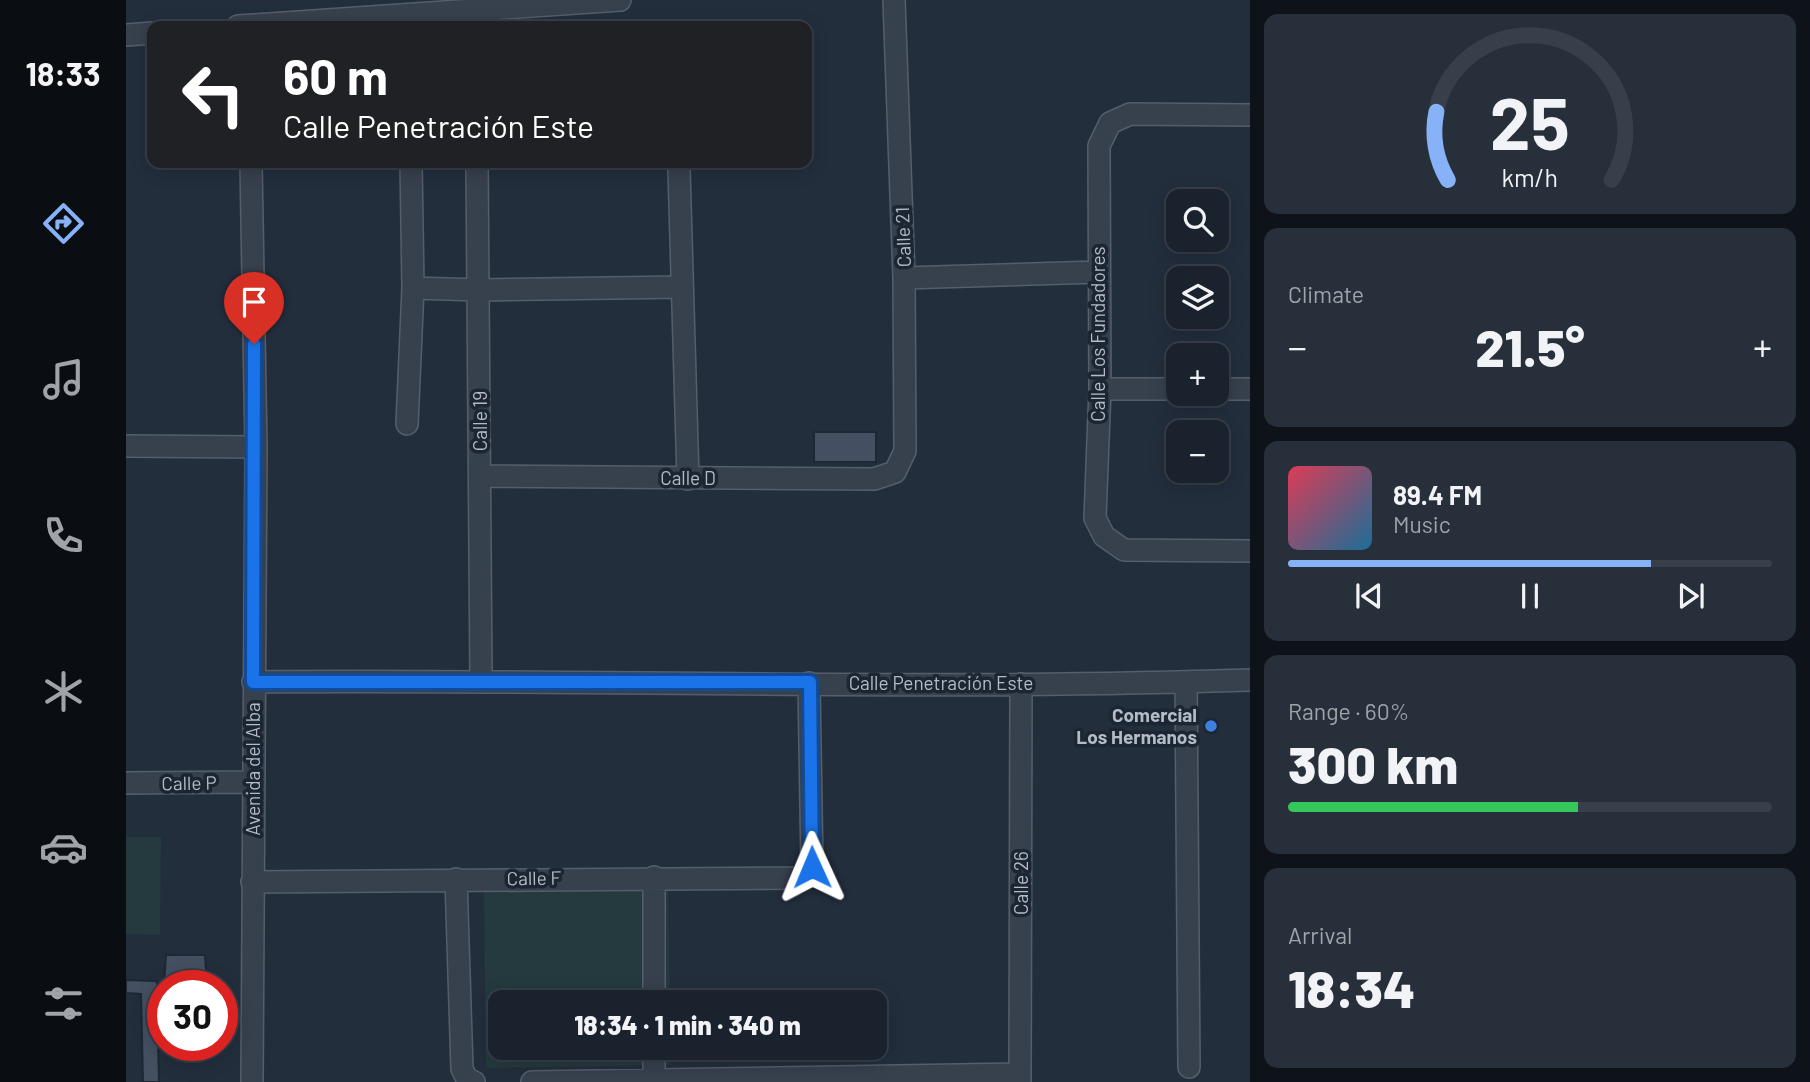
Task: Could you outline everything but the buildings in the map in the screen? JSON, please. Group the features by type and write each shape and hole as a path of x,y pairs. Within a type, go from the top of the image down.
{"street":[{"path":"374,21 475,17 620,0"},
{"name":"Calle 21","path":"894,0 904,278 905,451 895,472"},
{"path":"126,35 147,33"},
{"name":"Calle Los Fundadores","path":"1250,115 1130,114 1111,123 1099,146 1100,389 1095,518 1104,536 1124,550 1250,551"},
{"name":"Avenida del Alba","path":"251,168 256,447 253,1082"},
{"path":"407,424 413,288 411,168"},
{"name":"Calle 19","path":"477,168 481,680"},
{"path":"679,170 688,479"},
{"path":"904,278 1098,272"},
{"path":"413,288 480,290 682,287"},
{"path":"1100,389 1166,389"},
{"path":"1229,389 1250,389"},
{"path":"126,446 256,447"},
{"name":"Calle D","path":"481,475 874,479 895,472"},
{"name":"Calle Penetración Este","path":"253,682 481,680 1021,684 1250,680"},
{"name":"Calle F","path":"252,882 799,878 807,875 812,867 810,682"},
{"path":"1186,682 1189,1067"},
{"name":"Calle 26","path":"1020,1078 1021,684"},
{"name":"Calle P","path":"126,783 253,782"},
{"path":"654,877 654,990"},
{"path":"456,879 462,1069 467,1079 474,1082"},
{"path":"654,1060 654,1080"},
{"path":"532,1082 1020,1078"}],"green space":[{"path":"126,837 161,837 160,935 126,934"},
{"path":"668,889 670,990 488,990 488,1060 670,1060 670,1065 486,1068 484,892"}],"place":[{"name":"Comercial Los Hermanos","path":"1211,726"}],"route":[{"path":"254,344 256,447 253,682 810,682 812,867"}]}
